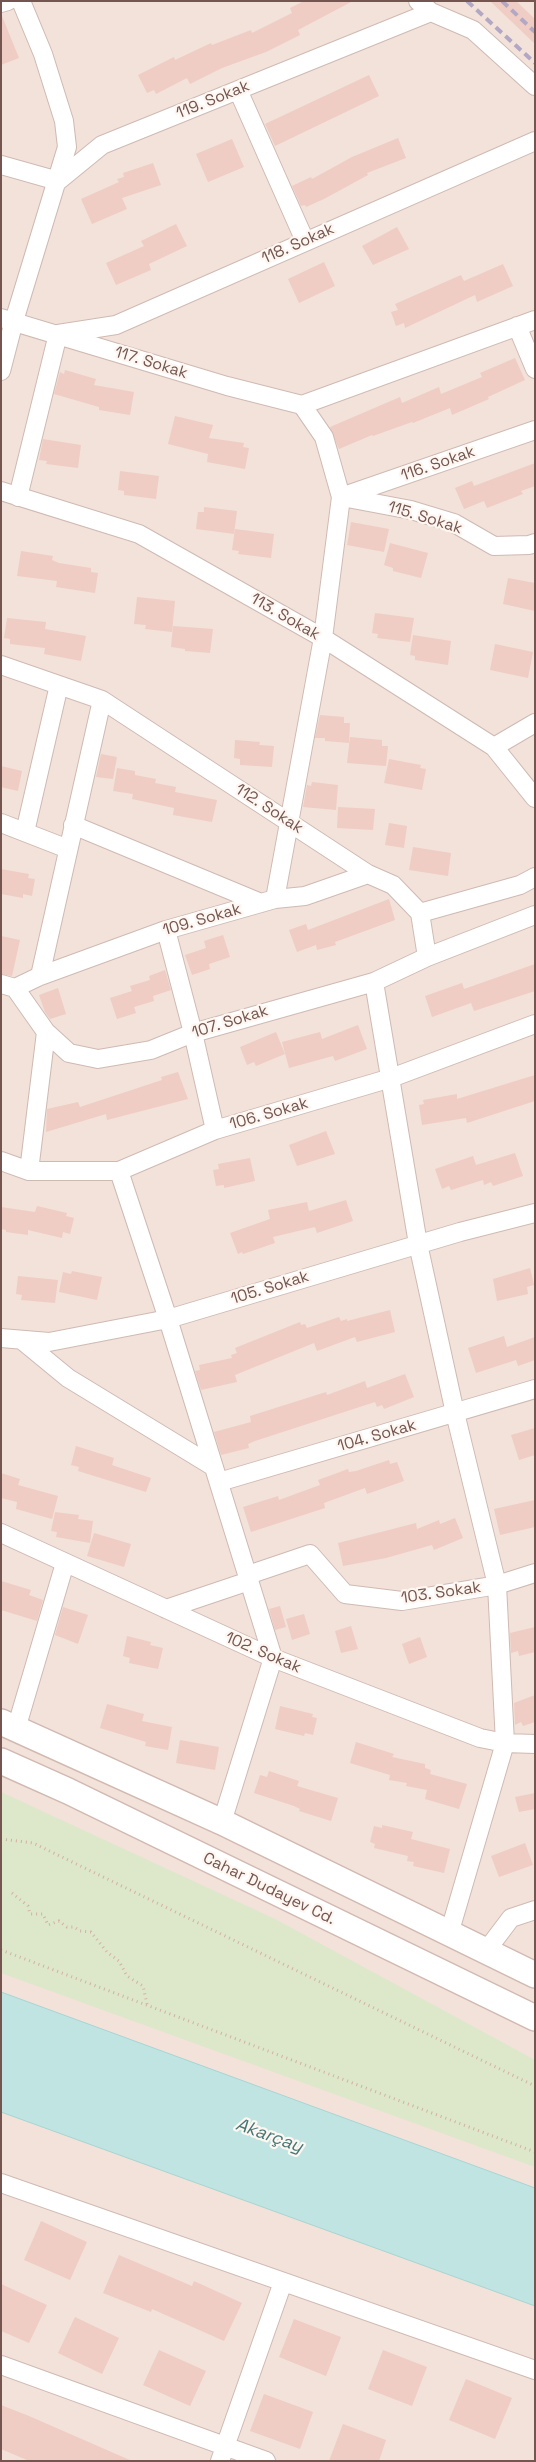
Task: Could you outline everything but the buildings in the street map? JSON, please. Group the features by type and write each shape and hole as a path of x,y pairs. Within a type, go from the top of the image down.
{"main road":[{"path":"9,1725 222,1822 535,1975"},
{"name":"Cahar Dudayev Cd.","path":"1,1761 68,1791 535,2018"}],"street":[{"path":"1,3 8,1"},
{"path":"1,371 8,320 58,181 67,147 64,122 43,54 21,1"},
{"path":"418,1 432,12 473,30 535,86"},
{"name":"119. Sokak","path":"58,181 102,145 432,12"},
{"path":"238,90 305,241"},
{"name":"118. Sokak","path":"58,334 116,325 535,141"},
{"path":"1,165 58,181"},
{"name":"117. Sokak","path":"8,320 227,386 302,405"},
{"path":"73,825 268,901 288,821 322,638 341,497 324,437 302,405 535,320"},
{"path":"517,326 535,369"},
{"path":"10,494 58,334"},
{"name":"116. Sokak","path":"341,497 535,430"},
{"name":"113. Sokak","path":"10,494 139,534 322,638 494,747 535,798"},
{"name":"115. Sokak","path":"341,497 411,510 454,524 494,546 529,545 535,543"},
{"name":"112. Sokak","path":"1,664 102,700 368,874 393,885 420,913"},
{"path":"25,832 59,685"},
{"path":"40,976 102,700"},
{"path":"494,747 535,723"},
{"path":"1,823 68,849"},
{"name":"109. Sokak","path":"8,986 166,930 268,901 304,896 368,874"},
{"path":"427,956 420,913 520,885 535,877"},
{"name":"107. Sokak","path":"8,986 46,1032 69,1053 98,1059 150,1050 193,1033 374,982 427,956 535,915"},
{"path":"166,930 193,1033 215,1130"},
{"path":"374,982 392,1078 418,1244 455,1413 497,1585 505,1743 449,1934"},
{"name":"106. Sokak","path":"1,1161 29,1171 120,1171 215,1130 392,1078 535,1024"},
{"path":"29,1171 46,1032"},
{"path":"120,1171 168,1318 273,1658 222,1822"},
{"name":"105. Sokak","path":"1,1338 49,1342 168,1318 418,1244 535,1213"},
{"path":"23,1340 68,1378 217,1474"},
{"name":"104. Sokak","path":"217,1474 455,1413 535,1389"},
{"name":"102. Sokak","path":"1,1533 273,1658 480,1738 505,1743 535,1744"},
{"name":"103. Sokak","path":"248,1578 310,1554 345,1594 402,1601 497,1585 535,1573"},
{"path":"9,1725 65,1563"},
{"path":"166,1610 248,1578"},
{"path":"486,1951 511,1918 535,1910"},
{"path":"1,2183 535,2370"},
{"path":"223,2453 283,2282"},
{"path":"1,2365 223,2453 266,2461"}],"path":[{"path":"1,1839 34,1843 535,2086"},
{"path":"12,1893 28,1906 30,1914 43,1914 48,1925 59,1921 67,1927 91,1932 107,1952 119,1961 124,1973 144,1986 147,2004"},
{"path":"1,1950 535,2152"}],"shaded area":[{"path":"1,1 535,1 535,2461 1,2461"}],"green space":[{"path":"1,1792 275,1919 535,2060 535,2167 1,1973"}],"water":[{"name":"Akarçay","path":"1,1992 535,2188 535,2306 1,2112"}],"railway":[{"path":"467,1 535,63"},
{"path":"502,1 535,32"}]}
